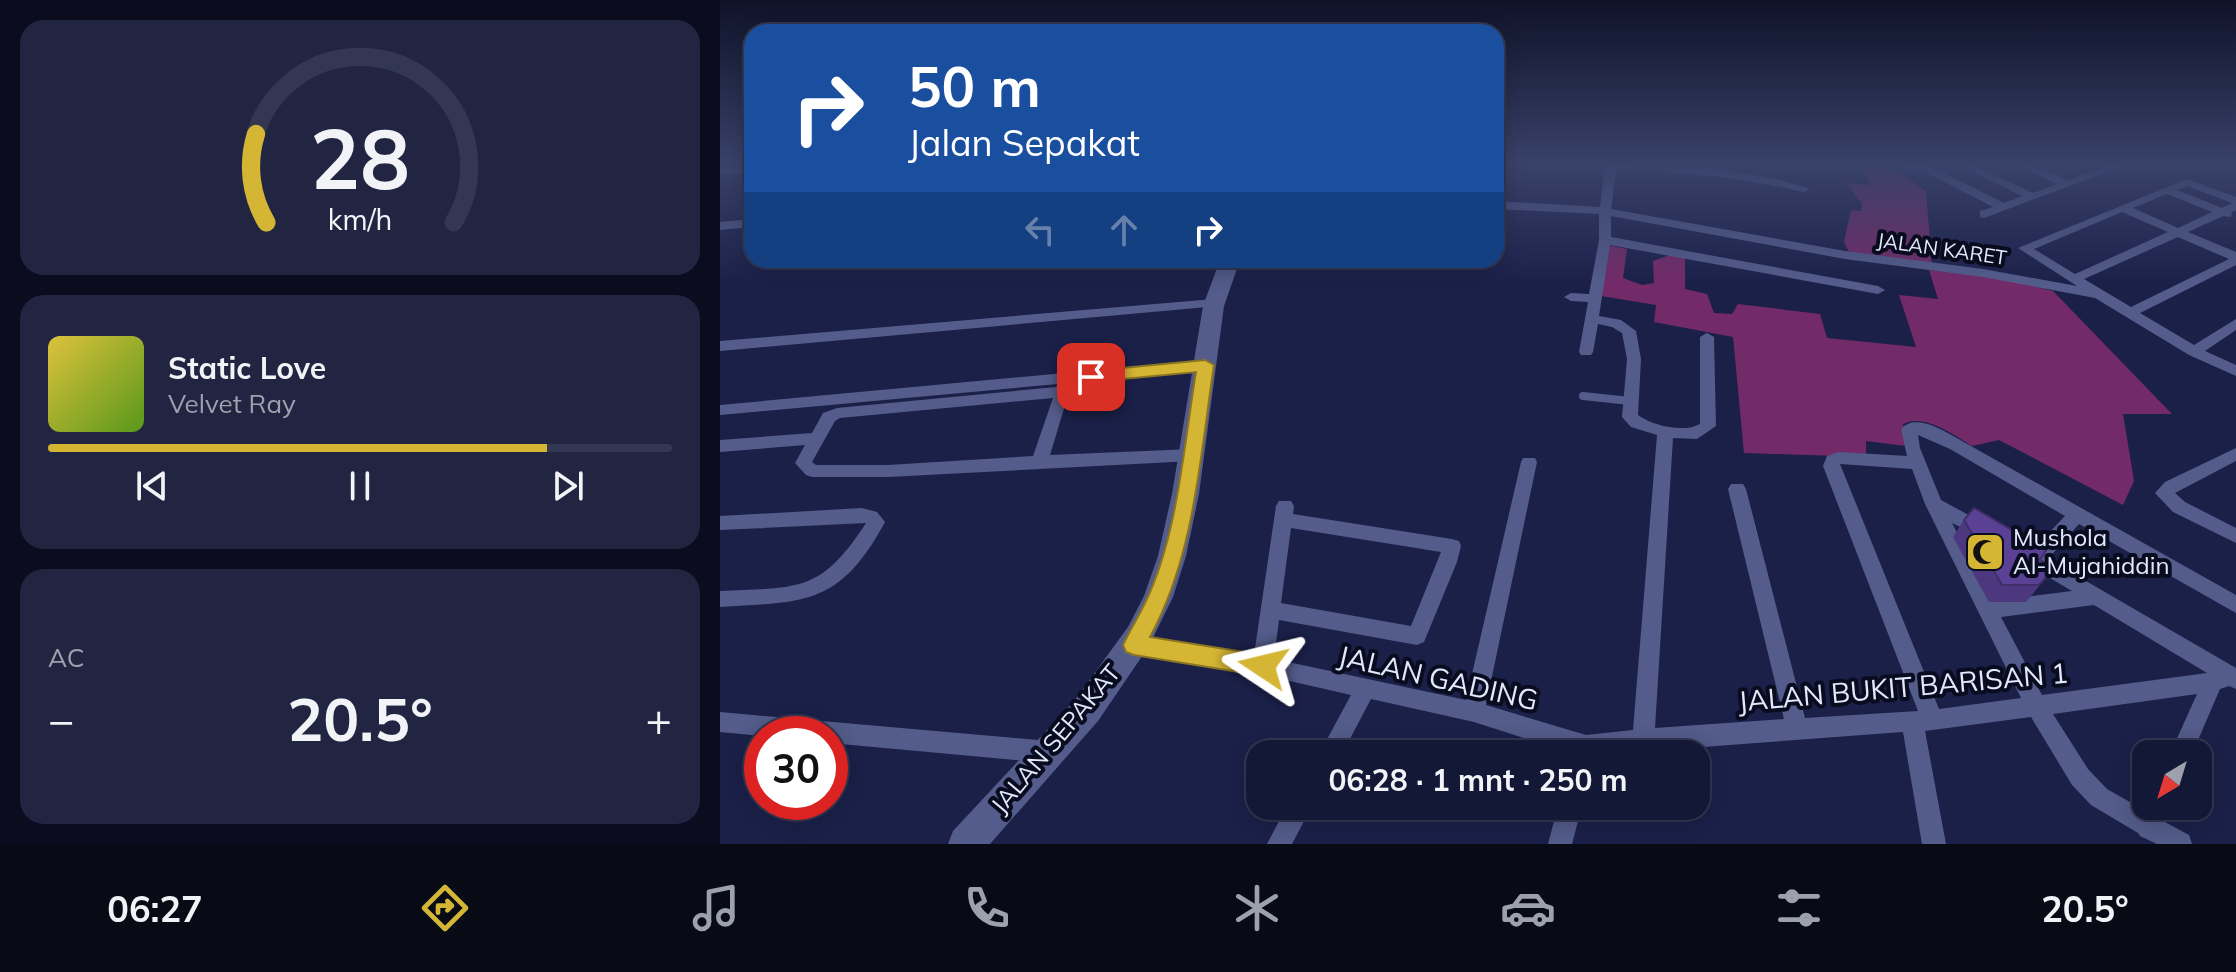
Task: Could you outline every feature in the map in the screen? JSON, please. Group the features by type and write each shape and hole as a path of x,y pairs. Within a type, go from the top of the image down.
{"main road":[{"name":"JALAN SEPAKAT","path":"966,844 1097,696 1134,645 1157,602 1172,559 1192,455 1214,303 1227,268"}],"street":[{"name":"JALAN KARET","path":"1504,205 1605,211 1845,255 1983,273 2098,294"},
{"path":"1586,352 1605,240 1606,205"},
{"path":"1984,214 2008,205"},
{"path":"2129,205 2024,248 2194,352 2236,371"},
{"path":"2122,208 2236,258"},
{"path":"2074,279 2233,209"},
{"path":"720,226 744,224"},
{"path":"1605,240 1878,290"},
{"path":"2130,313 2236,258"},
{"path":"1571,297 1595,299"},
{"path":"720,346 1214,303"},
{"path":"1592,319 1616,323 1629,331 1634,359 1630,417 1665,432 1697,433 1708,426 1707,337"},
{"path":"2194,352 2232,330"},
{"path":"1192,455 888,471 812,471 803,466 803,460 829,417 843,411 1064,386 1205,365"},
{"path":"720,410 1064,386"},
{"path":"1039,462 1064,386"},
{"path":"2132,807 2087,786 2036,706 1934,504 1909,438 1912,427 1925,429 1956,445 2236,605"},
{"path":"1643,739 1665,432"},
{"path":"720,446 817,438"},
{"path":"2236,454 2164,493 2179,507 2236,536"},
{"path":"1920,463 1839,458 1833,460 1831,466 1922,721 1934,844"},
{"path":"1474,712 1529,462"},
{"path":"1737,489 1797,729"},
{"path":"1934,504 2036,560 2227,679 2190,740"},
{"path":"1263,666 1285,513 1452,546 1417,636 1273,610"},
{"path":"720,523 862,515 876,522 862,547 823,587 801,594 720,599"},
{"path":"2036,560 2076,516"},
{"path":"1987,610 2094,597"},
{"name":"JALAN GADING","path":"1134,645 1263,666 1474,712 1556,740"},
{"name":"JALAN BUKIT BARISAN 1","path":"1638,740 1922,721 2227,679"},
{"path":"1338,740 1365,690"},
{"path":"720,722 1049,752"},
{"path":"1279,844 1292,820"},
{"path":"1560,844 1566,820"},
{"path":"2156,820 2180,844"}],"lane":[{"path":"1583,396 1630,401"}],"shaded area":[{"path":"1862,205 1927,205 1932,266 1850,254 1844,242 1851,210 1861,211"},
{"path":"1607,245 1627,249 1623,278 1642,285 1654,283 1653,261 1670,255 1685,258 1685,289 1707,294 1714,313 1732,314 1738,304 1820,314 1827,338 1916,347 1899,295 1938,299 1929,270 1994,277 2053,291 2172,414 2123,414 2134,481 2123,505 1999,440 1972,446 1948,431 1920,421 1903,424 1906,446 1866,441 1866,457 1744,453 1733,337 1654,322 1656,305 1601,296"}],"building":[{"path":"1974,508 2046,550 2040,560 2054,568 2039,585 2002,585 1964,520"}],"place":[{"name":"Mushola Al-Mujahiddin","path":"1985,552"}],"route":[{"path":"1091,377 1205,365 1172,559 1157,602 1134,645 1263,666"}]}
